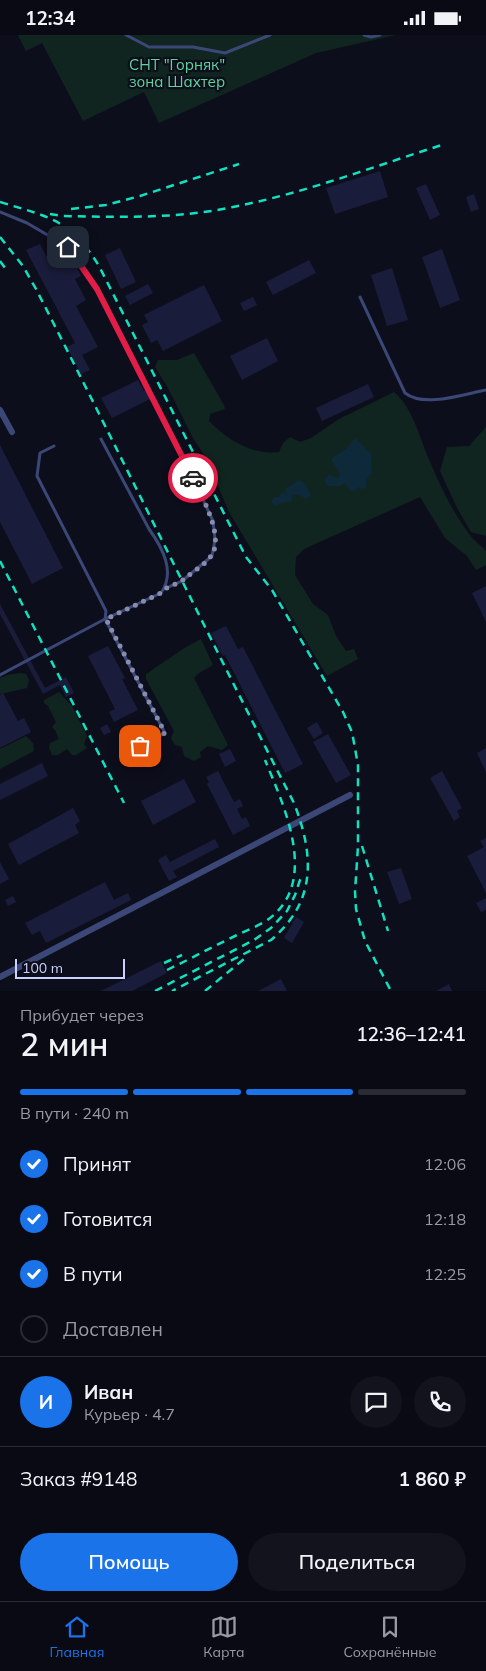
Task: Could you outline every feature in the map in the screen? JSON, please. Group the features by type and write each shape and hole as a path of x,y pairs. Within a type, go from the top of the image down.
{"street":[{"path":"0,410 12,432"},
{"path":"0,977 350,795"}],"lane":[{"path":"126,35 149,47 193,47 225,53 270,35"},
{"path":"364,35 371,37 380,35"},
{"path":"0,212 27,223 68,247 101,298 186,461 213,521 215,540 212,555 182,581 164,589"},
{"path":"360,297 405,393 410,397 425,400 486,390"},
{"path":"0,675 106,619 161,593 167,585 168,569 165,556 101,439"},
{"path":"54,446 40,453 37,476 106,611 106,619 165,733 140,746"}],"green space":[{"name":"СНТ \"Горняк\" зона Шахтер","path":"18,35 396,35 316,53 159,123 144,92 83,121 42,43 26,51"},
{"path":"194,353 225,409 210,414 209,421 232,440 250,449 259,451 279,452 283,443 290,437 300,442 311,438 339,419 394,392 412,416 427,455 453,510 472,537 486,551 486,565 476,570 467,556 445,538 420,497 304,549 296,557 295,575 313,604 328,615 336,636 346,651 354,649 358,659 327,676 229,512 206,458 193,438 168,388 155,367 158,360 177,360"},
{"path":"486,427 486,536 471,532 457,508 440,471 447,447 469,446"},
{"path":"201,639 213,665 194,678 228,745 222,750 208,746 200,752 201,757 194,761 184,756 182,747 175,745 171,738 174,731 146,679 146,674"},
{"path":"20,673 26,674 29,680 27,688 0,694 0,678"},
{"path":"59,692 72,706 87,736 84,744 87,748 76,755 72,755 67,749 58,755 52,755 49,748 50,743 59,739 52,727 56,722 44,700"},
{"path":"26,736 33,743 34,751 0,769 0,749"}],"water":[{"path":"355,438 371,454 372,473 367,478 366,488 358,487 356,490 351,491 345,483 340,486 327,486 325,478 329,475 337,478 340,476 332,458 347,448"},
{"path":"299,480 305,484 311,495 306,499 297,494 291,495 292,500 275,506 271,502 275,497 279,497 282,492 286,494 285,489"}],"building":[{"path":"380,171 388,197 335,214 326,188"},
{"path":"426,184 440,215 430,220 416,188"},
{"path":"474,194 479,209 471,212 466,197"},
{"path":"40,244 51,265 71,255 81,276 75,279 86,300 76,306 98,347 82,355 90,370 81,374 67,347 75,343 26,250"},
{"path":"120,248 136,282 121,289 105,255"},
{"path":"442,249 460,300 440,308 422,257"},
{"path":"309,260 316,273 273,295 266,282"},
{"path":"392,268 408,320 387,326 371,275"},
{"path":"148,284 153,293 130,305 125,296"},
{"path":"204,285 222,321 163,351 157,340 151,343 142,325 148,322 144,315"},
{"path":"253,297 257,305 244,311 240,303"},
{"path":"267,338 278,361 242,380 230,356"},
{"path":"138,380 144,391 148,390 152,398 112,418 101,398"},
{"path":"368,384 374,397 322,421 316,408"},
{"path":"0,445 63,568 32,584 0,522"},
{"path":"486,586 486,622 472,593"},
{"path":"0,604 45,688 66,677 74,693 66,697 60,685 43,694 0,614"},
{"path":"226,626 238,649 243,647 303,764 285,773 225,655 223,656 211,633"},
{"path":"108,646 125,678 122,679 138,710 114,722 109,712 115,709 88,656"},
{"path":"3,693 18,721 24,718 31,732 0,748 0,695"},
{"path":"317,722 323,733 314,739 307,728"},
{"path":"107,724 111,732 104,735 100,728"},
{"path":"328,734 351,775 336,783 313,742"},
{"path":"486,748 486,772 477,753"},
{"path":"230,749 236,761 225,767 219,754"},
{"path":"42,763 48,776 0,800 0,784"},
{"path":"218,771 234,802 240,799 243,806 237,809 242,819 246,817 250,826 233,835 207,784 209,782 206,777"},
{"path":"442,771 462,808 457,811 460,817 454,821 430,778"},
{"path":"184,779 196,802 153,825 141,801"},
{"path":"73,808 80,821 75,825 79,833 19,865 8,844"},
{"path":"486,838 486,893 467,856 484,847 480,841"},
{"path":"215,839 219,847 173,871 177,877 169,881 158,860 166,855 170,862"},
{"path":"0,862 9,879 0,884"},
{"path":"401,868 412,899 399,904 387,872"},
{"path":"105,882 114,900 128,893 131,900 46,943 40,931 32,935 25,923"},
{"path":"13,896 16,902 8,906 5,900"},
{"path":"486,898 486,910 481,912 476,903"},
{"path":"296,917 304,922 292,943 284,938"},
{"path":"161,961 167,973 132,991 101,991"},
{"path":"281,979 287,991 258,991"},
{"path":"449,984 452,991 436,991"}],"railway":[{"path":"50,214 105,217 191,214 212,211 313,187 445,144"},
{"path":"71,209 106,205 140,196 239,164"},
{"path":"0,202 45,216 68,229 78,238 99,266 246,557 272,590 343,712 352,732 358,765 356,909 365,941 391,991"},
{"path":"0,237 23,266 36,289 294,803 301,822 308,859 307,876 304,893 297,909 286,925 271,940 172,991"},
{"path":"0,261 8,272"},
{"path":"0,561 124,803"},
{"path":"167,970 266,921 283,905 292,887 295,866 293,844 281,799 265,760"},
{"path":"362,846 388,931"},
{"path":"155,991 254,940 271,928 287,911 301,877"},
{"path":"164,963 182,955"},
{"path":"205,991 244,959"}],"way so far":[{"path":"140,746 165,733 106,619 180,582 212,555 215,540 213,521 193,478"}],"route":[{"path":"68,247 97,289 193,478"}]}
